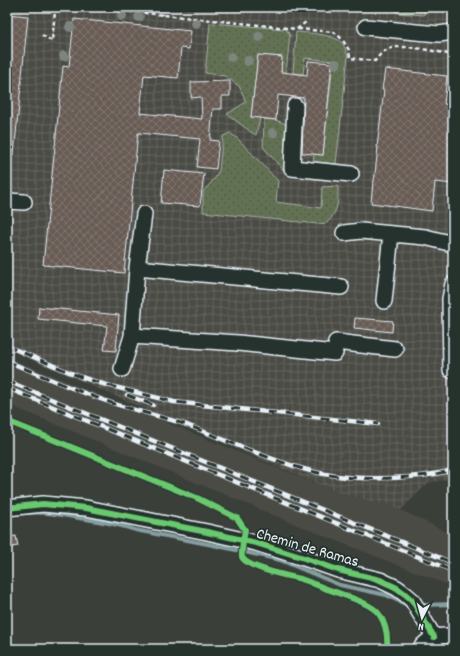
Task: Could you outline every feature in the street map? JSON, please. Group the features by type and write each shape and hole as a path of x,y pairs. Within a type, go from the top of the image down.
{"street":[{"path":"366,27 439,34 453,32"},
{"path":"295,106 292,168 351,174"},
{"path":"7,201 24,202"},
{"path":"122,369 132,336 137,268 144,214"},
{"path":"344,233 361,231 426,237 453,244"},
{"path":"384,301 391,234"},
{"path":"137,268 341,287"},
{"path":"453,284 450,298 451,370 453,370"},
{"path":"132,336 335,348 395,349"},
{"name":"Chemin de Ramas","path":"7,508 43,504 86,508 256,543 338,570 380,580 397,588 412,600 434,638"},
{"path":"420,649 426,642 434,638 447,636 453,637"}],"path":[{"path":"42,35 52,41 55,12 58,7"},
{"path":"88,7 334,32 342,39 349,50 350,58 375,61 382,52 392,47 406,47 453,55"},
{"path":"160,7 163,15"},
{"path":"297,29 306,22"}],"shaded area":[{"path":"7,7 453,7 453,478 428,483 401,510 331,490 7,349"},
{"path":"7,357 331,490 401,510 453,535 453,587 307,529 7,404"}],"green space":[{"path":"391,7 425,7 424,15 398,13"},
{"path":"210,23 286,29 290,35 286,73 281,72 282,57 258,55 251,117 260,118 256,135 227,114 246,102 239,86 225,76 205,73"},
{"path":"296,32 334,38 343,44 348,56 336,164 313,162 314,154 323,155 333,61 305,58 303,74 293,73"},
{"path":"264,119 276,120 288,125 285,172 263,147"},
{"path":"230,133 237,138 278,181 276,202 321,208 322,187 338,186 336,210 327,223 318,224 203,212 203,192 215,178 219,170 223,136"}],"building":[{"path":"7,14 28,16 14,154 7,154"},
{"path":"74,19 191,31 189,49 181,48 178,78 144,75 140,113 202,119 201,97 191,98 191,82 230,81 230,96 222,96 222,109 213,109 210,140 219,141 216,169 197,167 200,139 138,133 124,273 43,265 63,66 69,67"},
{"path":"258,55 282,57 281,72 307,75 308,61 332,63 323,155 302,153 304,98 278,95 276,120 251,117"},
{"path":"385,69 447,76 444,104 453,105 453,140 451,162 453,162 453,184 435,182 432,211 371,203"},
{"path":"164,170 204,174 200,206 161,203"},
{"path":"39,307 119,315 116,351 104,350 107,326 38,319"},
{"path":"355,318 393,321 392,332 354,328"},
{"path":"16,536 18,546 7,548 7,537"}],"waterway":[{"path":"27,513 49,513 105,522 135,530 280,560 340,585 386,595 407,605"},
{"path":"425,605 453,604"}],"railway":[{"path":"7,346 81,377 174,402 378,424"},
{"path":"7,361 68,387 106,401 187,425 269,458 311,471 352,478 380,478 408,477 442,473 453,470"},
{"path":"7,381 453,563"},
{"path":"7,388 453,571"},
{"path":"127,395 153,405"}],"cycle path":[{"path":"7,421 197,498 237,518 245,530 242,554 245,561 251,565 268,571 305,580 370,606 379,614 385,626 387,635 387,649"},
{"path":"7,508 43,504 86,508 256,543 338,570 380,580 397,588 412,600 434,637"}]}
